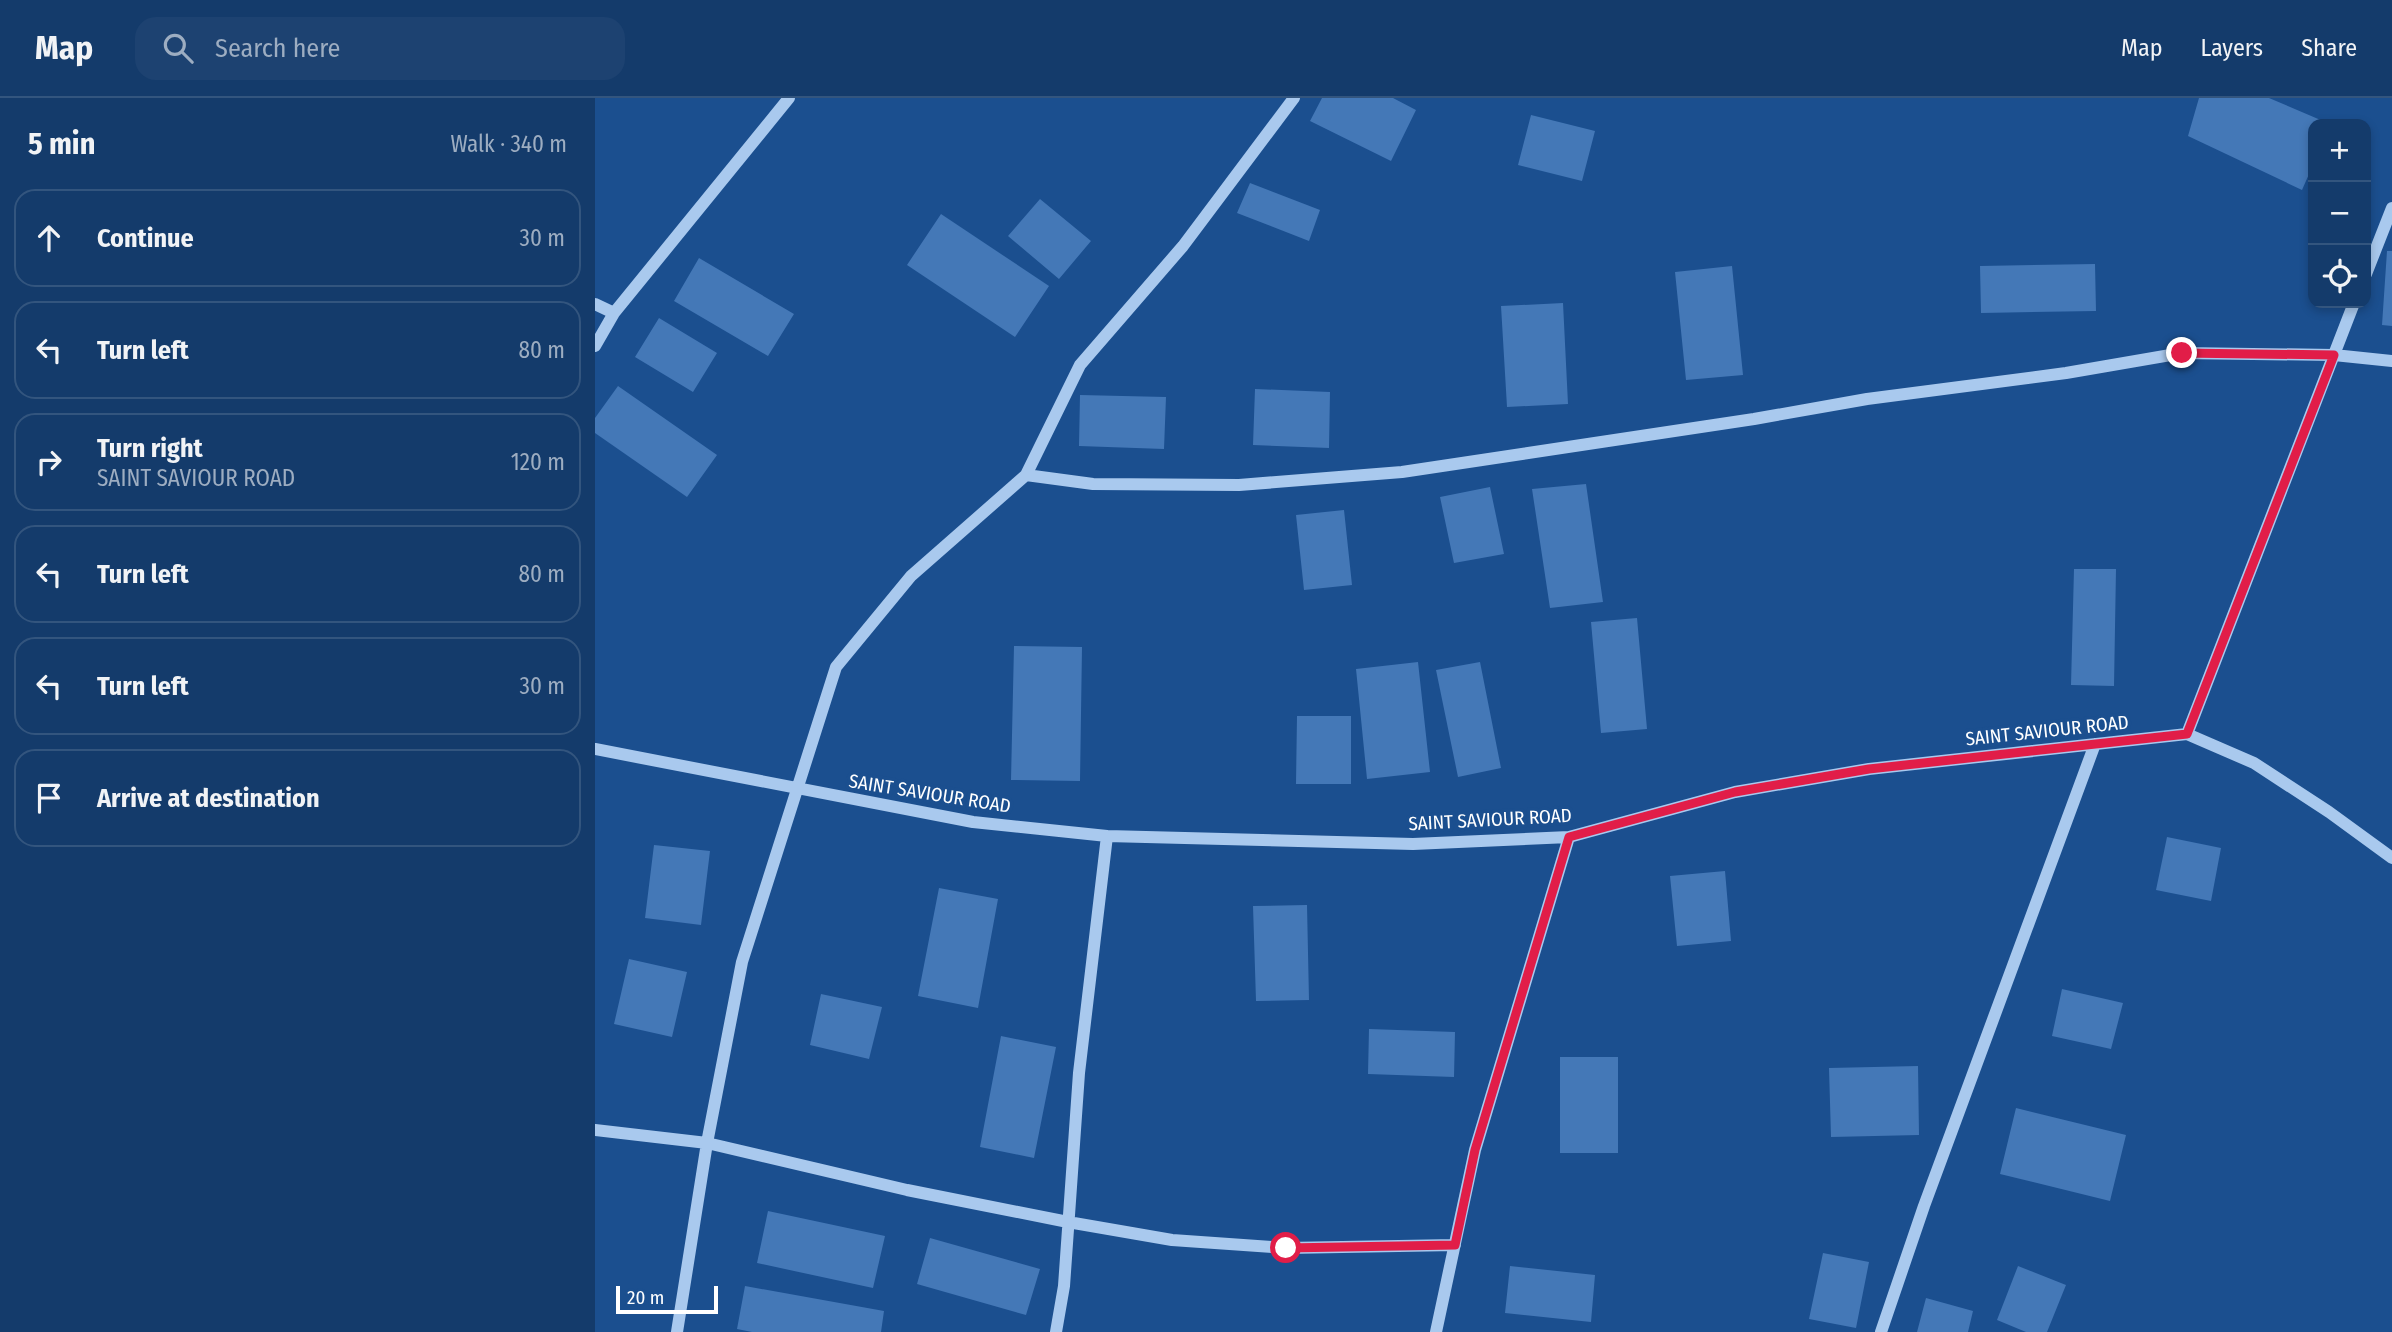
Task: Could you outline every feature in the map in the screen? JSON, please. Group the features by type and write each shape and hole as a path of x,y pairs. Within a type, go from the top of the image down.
{"street":[{"path":"595,346 614,313 789,98"},
{"path":"677,1332 707,1143 742,962 836,667 911,576 1026,475 1080,365 1183,246 1294,98"},
{"path":"2371,261 2392,208"},
{"path":"595,304 614,313"},
{"path":"2187,734 2352,308"},
{"path":"1026,475 1093,484 1238,485 1402,471 1754,419 1867,399 2066,373 2182,353 2334,355 2392,361"},
{"name":"SAINT SAVIOUR ROAD","path":"595,749 973,822 1107,836 1413,844 1569,837 1735,792 1869,769 2187,734 2254,763 2329,812 2392,858"},
{"path":"1881,1332 1924,1206 2095,744"},
{"path":"1056,1332 1064,1286 1079,1073 1107,836"},
{"path":"1436,1332 1475,1150 1569,837"},
{"path":"595,1130 707,1143 907,1190 1067,1223 1172,1240 1286,1248 1455,1245"}],"building":[{"path":"1322,98 1393,98 1416,110 1391,161 1310,121"},
{"path":"2199,98 2269,98 2318,119 2308,119 2308,176 2302,190 2188,136"},
{"path":"1531,115 1595,131 1582,181 1518,165"},
{"path":"1250,183 1320,210 1309,241 1237,213"},
{"path":"1040,199 1091,241 1059,279 1008,236"},
{"path":"941,214 1049,286 1015,337 907,265"},
{"path":"2387,251 2392,251 2392,326 2382,325"},
{"path":"699,258 794,314 768,356 674,301"},
{"path":"2095,264 2096,311 1981,313 1980,266"},
{"path":"1732,266 1743,375 1686,380 1675,272"},
{"path":"1563,303 1568,404 1507,407 1501,306"},
{"path":"659,318 717,353 693,392 635,357"},
{"path":"618,386 717,455 687,497 595,433 595,418"},
{"path":"1255,389 1330,392 1329,448 1253,445"},
{"path":"1080,395 1166,397 1164,449 1079,446"},
{"path":"1586,484 1603,602 1550,608 1532,489"},
{"path":"1490,487 1504,554 1454,563 1440,497"},
{"path":"1344,510 1352,585 1304,590 1296,515"},
{"path":"2074,569 2116,569 2114,686 2071,685"},
{"path":"1637,618 1647,729 1601,733 1591,622"},
{"path":"1014,646 1082,647 1080,781 1011,780"},
{"path":"1418,662 1430,772 1367,779 1356,669"},
{"path":"1480,662 1501,768 1458,777 1436,670"},
{"path":"1297,716 1351,716 1351,784 1296,784"},
{"path":"2167,837 2221,848 2211,901 2156,890"},
{"path":"654,845 710,851 701,925 645,918"},
{"path":"1725,871 1731,941 1677,946 1670,876"},
{"path":"939,888 998,899 978,1008 918,996"},
{"path":"1307,905 1309,1000 1256,1001 1253,906"},
{"path":"629,959 687,972 672,1037 614,1024"},
{"path":"2062,989 2123,1003 2111,1049 2052,1036"},
{"path":"821,994 882,1007 869,1059 810,1045"},
{"path":"1369,1029 1455,1032 1454,1077 1368,1074"},
{"path":"1001,1036 1056,1047 1034,1158 980,1147"},
{"path":"1560,1057 1618,1057 1618,1153 1560,1153"},
{"path":"1918,1066 1919,1135 1831,1137 1829,1068"},
{"path":"2016,1108 2126,1135 2110,1201 2000,1174"},
{"path":"768,1211 885,1236 873,1288 757,1263"},
{"path":"930,1238 1040,1269 1026,1315 917,1284"},
{"path":"1823,1253 1869,1262 1856,1328 1809,1319"},
{"path":"1510,1266 1595,1275 1591,1322 1505,1313"},
{"path":"2018,1266 2066,1285 2047,1332 2026,1332 1997,1320"},
{"path":"745,1286 884,1311 881,1332 752,1332 737,1329"},
{"path":"1926,1298 1973,1311 1968,1332 1917,1332"}],"route":[{"path":"1286,1248 1455,1245 1475,1150 1569,837 1735,792 1869,769 2187,734 2334,355 2182,353"}]}
